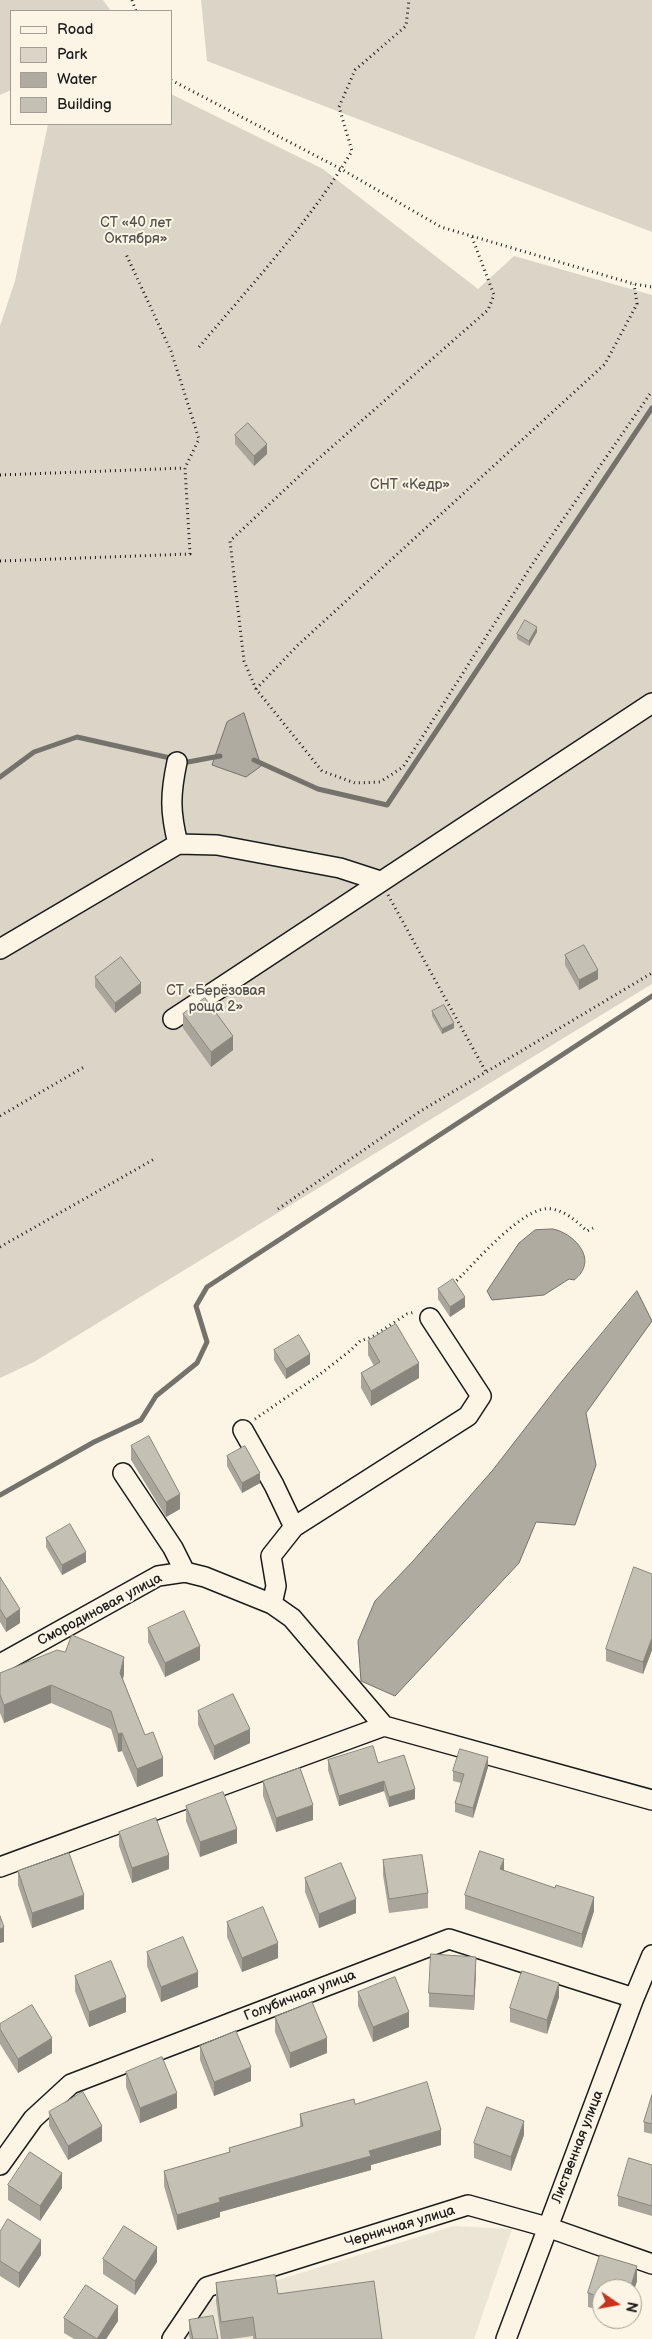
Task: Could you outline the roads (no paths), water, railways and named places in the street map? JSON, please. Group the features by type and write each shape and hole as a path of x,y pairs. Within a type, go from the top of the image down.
{"street":[{"path":"173,1019 652,702"},
{"path":"177,762 171,792 172,821 178,844"},
{"path":"0,949 178,844 217,846 340,868 380,882"},
{"path":"272,1604 276,1586 271,1556 294,1527 468,1416 481,1396 430,1318"},
{"path":"243,1430 274,1485 294,1527"},
{"path":"124,1473 173,1548 185,1572"},
{"name":"Смородиновая улица","path":"0,1664 158,1576 185,1572 205,1577 272,1604 292,1618 384,1726"},
{"path":"0,1867 384,1726 652,1800"},
{"name":"Голубичная улица","path":"0,2165 33,2119 70,2084 450,1939 634,1998"},
{"name":"Лиственная улица","path":"506,2339 634,1998 652,1955"},
{"name":"Черничная улица","path":"172,2339 207,2287 468,2205 547,2227 652,2264"}],"water":[{"path":"244,713 261,766 246,777 212,765 227,722"},
{"path":"553,1229 570,1236 582,1249 584,1265 581,1273 574,1280 569,1279 544,1295 492,1300 487,1291 519,1243 535,1230"},
{"path":"637,1291 652,1321 586,1413 596,1465 575,1525 536,1522 519,1563 395,1696 361,1681 358,1641 375,1601 492,1471 558,1386"}],"waterway":[{"path":"254,760 318,789 387,805 652,408"},
{"path":"0,777 34,752 77,737 188,762 220,756"},
{"path":"0,1495 94,1442 141,1420 156,1396 197,1363 207,1342 196,1306 207,1287 652,996"}],"park label":[{"name":"СТ «40 лет Октября»","path":"136,232"},
{"name":"СНТ «Кедр»","path":"410,485"},
{"name":"СТ «Берёзовая роща 2»","path":"216,1000"}]}
